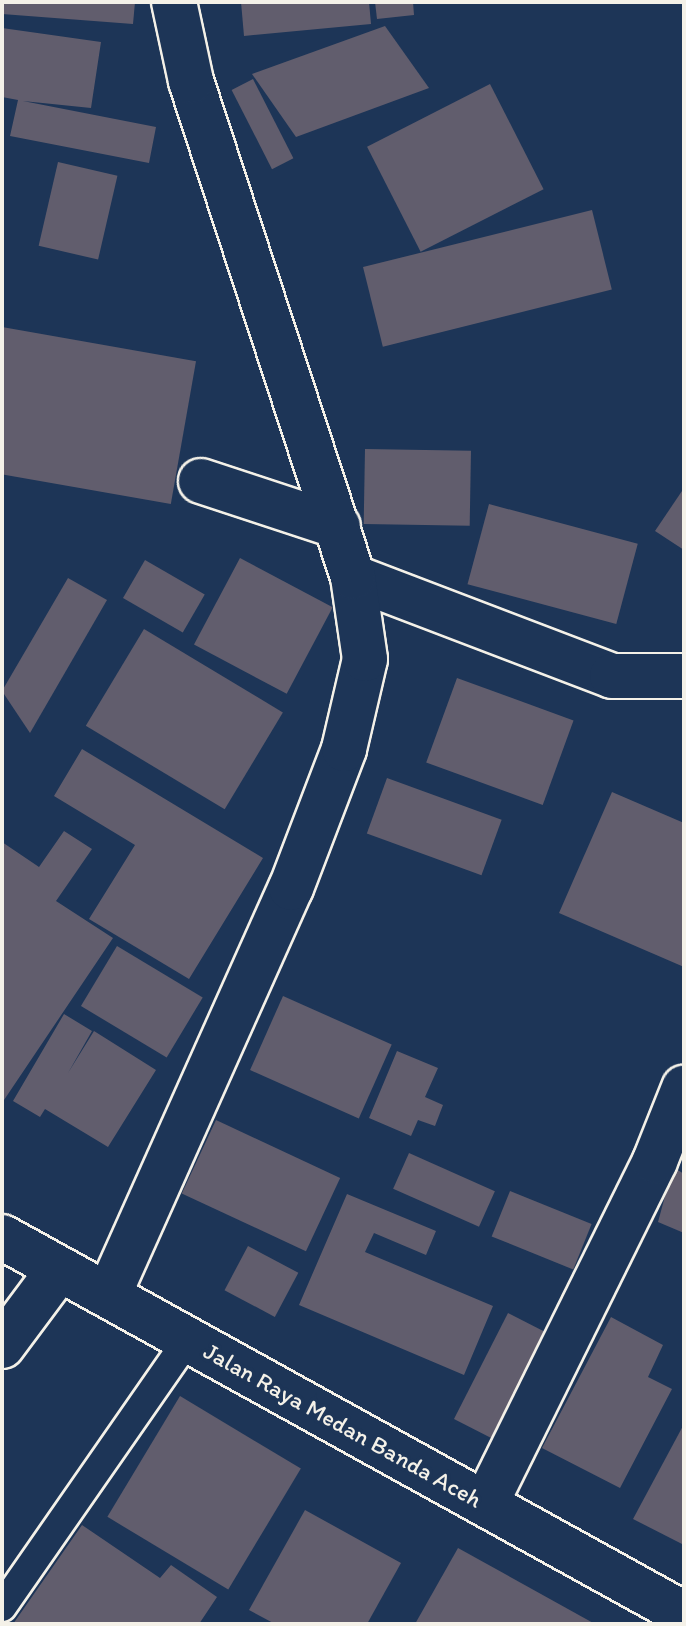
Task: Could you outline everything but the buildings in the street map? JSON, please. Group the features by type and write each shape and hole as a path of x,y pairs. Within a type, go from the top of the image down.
{"main road":[{"path":"109,1294 291,888 344,749 365,659 353,577 191,81 174,2"},
{"path":"201,481 338,526"},
{"path":"353,577 612,676 684,676"},
{"path":"486,1503 655,1161 684,1088"},
{"name":"Jalan Raya Medan Banda Aceh","path":"2,1237 58,1271 109,1294 684,1614"},
{"path":"2,1346 58,1271"}],"lane":[{"path":"2,1607 188,1339"}]}
